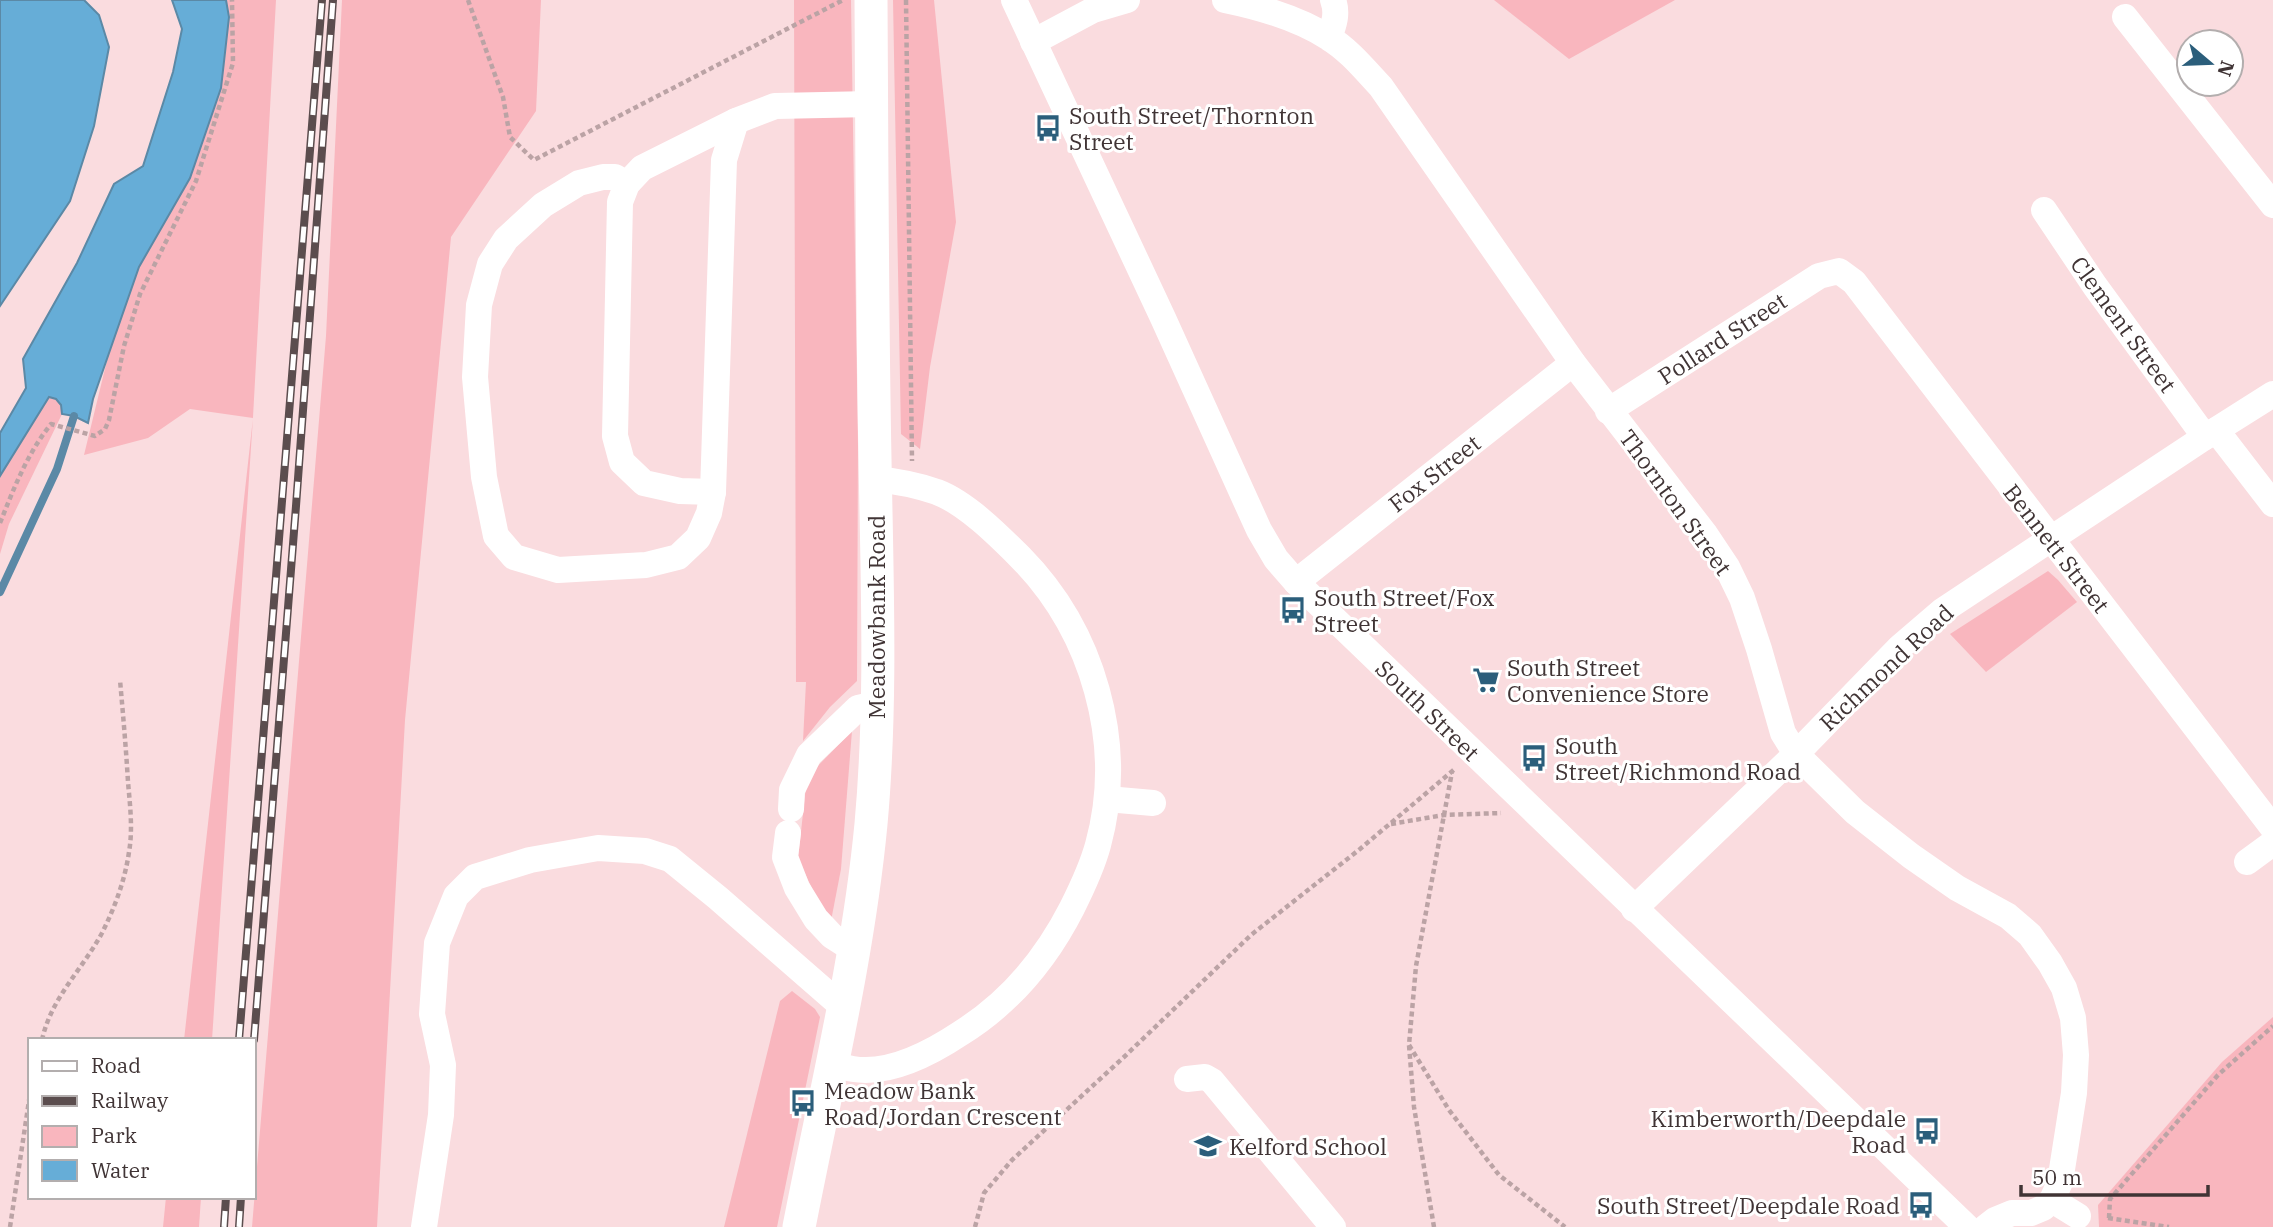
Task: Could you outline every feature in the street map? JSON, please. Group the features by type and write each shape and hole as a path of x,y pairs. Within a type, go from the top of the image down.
{"main road":[{"name":"Meadowbank Road","path":"799,1227 844,1009 871,824 876,704 871,0"}],"street":[{"name":"South Street","path":"1014,0 1259,530 1276,559 1296,582 1533,812 1966,1227"},
{"path":"1032,41 1093,10 1127,0"},
{"name":"Thornton Street","path":"1226,0 1253,6 1329,37 1359,62 1381,88 1573,363 1705,534 1727,567 1742,598 1783,733 1796,754 1856,813 1911,856 1957,888 2008,916 2030,935 2050,963 2064,988 2073,1018 2076,1055 2074,1093 2060,1182 2052,1200"},
{"path":"1329,37 1334,25 1336,7 1333,0"},
{"path":"2124,17 2273,205"},
{"path":"713,492 680,491 645,483 622,463 614,436 620,202 627,184 642,168 736,121 775,106 872,104"},
{"path":"627,184 615,177 579,183 543,205 506,239 490,264 479,305 475,377 484,477 496,536 514,557 558,570 646,565 678,557 698,538 709,513 713,492 724,160 736,121"},
{"name":"Clement Street","path":"2044,210 2095,286 2210,433 2273,504"},
{"name":"Pollard Street","path":"1608,411 1819,276 1839,271"},
{"name":"Bennett Street","path":"1839,271 1854,282 2273,828"},
{"name":"Fox Street","path":"1296,582 1573,363"},
{"name":"Richmond Road","path":"1634,909 1796,754 1900,647 1942,611 2273,394"},
{"path":"832,1064 854,1070 883,1068 917,1058 977,1023 1004,1001 1045,952 1065,922 1084,883 1098,844 1107,799 1108,753 1102,707 1080,645 1062,610 1038,575 995,531 939,493 875,478"},
{"path":"854,950 824,928 797,888 786,857 789,821 792,790 809,755 858,708 876,704"},
{"path":"1107,799 1153,803"},
{"path":"2247,862 2273,843"},
{"path":"424,1227 441,1115 443,1065 432,1014 437,943 456,896 475,877 530,860 598,848 645,851 670,859 844,1009"},
{"path":"1187,1079 1205,1077 1212,1080 1333,1227"},
{"path":"1986,1227 2012,1213 2031,1213 2052,1200 2078,1216"}],"path":[{"path":"0,523 36,442 51,424 95,436 101,433 109,420 124,346 140,294 196,181 233,63 232,0"},
{"path":"468,0 503,97 510,137 534,160 844,0"},
{"path":"906,0 912,485"},
{"path":"42,1038 45,1024 58,998 88,959 115,906 130,849 131,822 120,680"},
{"path":"975,1227 984,1193 1012,1160 1125,1057 1251,935 1473,753"},
{"path":"1434,1227 1414,1107 1409,1045 1416,966 1452,771"},
{"path":"1389,824 1444,815 1533,812"},
{"path":"2109,1218 2110,1199 2218,1075 2273,1027"},
{"path":"1409,1045 1448,1110 1499,1175 1565,1227"},
{"path":"10,1227 28,1107"},
{"path":"2078,1216 2169,1227"}],"green space":[{"path":"218,0 276,0 253,418 190,409 148,438 84,455 119,311"},
{"path":"342,0 541,0 536,111 451,237 405,720 377,1227 252,1227 256,1199 326,336"},
{"path":"794,0 851,0 858,446 857,681 830,707 803,741 806,682 796,682"},
{"path":"893,0 934,0 956,222 930,367 920,449 901,434"},
{"path":"1494,0 1675,0 1569,59"},
{"path":"49,397 59,403 62,414 9,524 0,554 0,473"},
{"path":"253,419 212,1038 184,1038"},
{"path":"2048,571 2077,602 1986,672 1950,634"},
{"path":"852,731 841,869 830,926 798,859 807,777"},
{"path":"792,991 815,1009 820,1017 777,1227 724,1227 780,1001"},
{"path":"2273,1017 2273,1227 2099,1227 2098,1205 2222,1062"},
{"path":"166,1199 201,1199 199,1227 163,1227"}],"water":[{"path":"0,0 84,0 99,15 109,47 94,126 70,201 0,306"},
{"path":"172,0 226,0 229,17 221,88 190,178 139,267 93,399 88,423 62,414 61,405 56,399 49,397 0,476 0,433 26,388 23,359 77,263 114,184 143,166 173,72 182,29"}],"waterway":[{"path":"0,592 57,469 74,416"}],"railway":[{"path":"239,1038 322,0"},
{"path":"254,1038 333,0"},
{"path":"224,1227 226,1199"},
{"path":"239,1227 241,1199"}],"place":[{"name":"South Street/Thornton Street","path":"1048,128"},
{"name":"South Street/Fox Street","path":"1293,610"},
{"name":"South Street Convenience Store","path":"1486,680"},
{"name":"South Street/Richmond Road","path":"1534,758"},
{"name":"Meadow Bank Road/Jordan Crescent","path":"803,1103"},
{"name":"Kimberworth/Deepdale Road","path":"1927,1131"},
{"name":"Kelford School","path":"1208,1146"},
{"name":"South Street/Deepdale Road","path":"1921,1205"}]}
